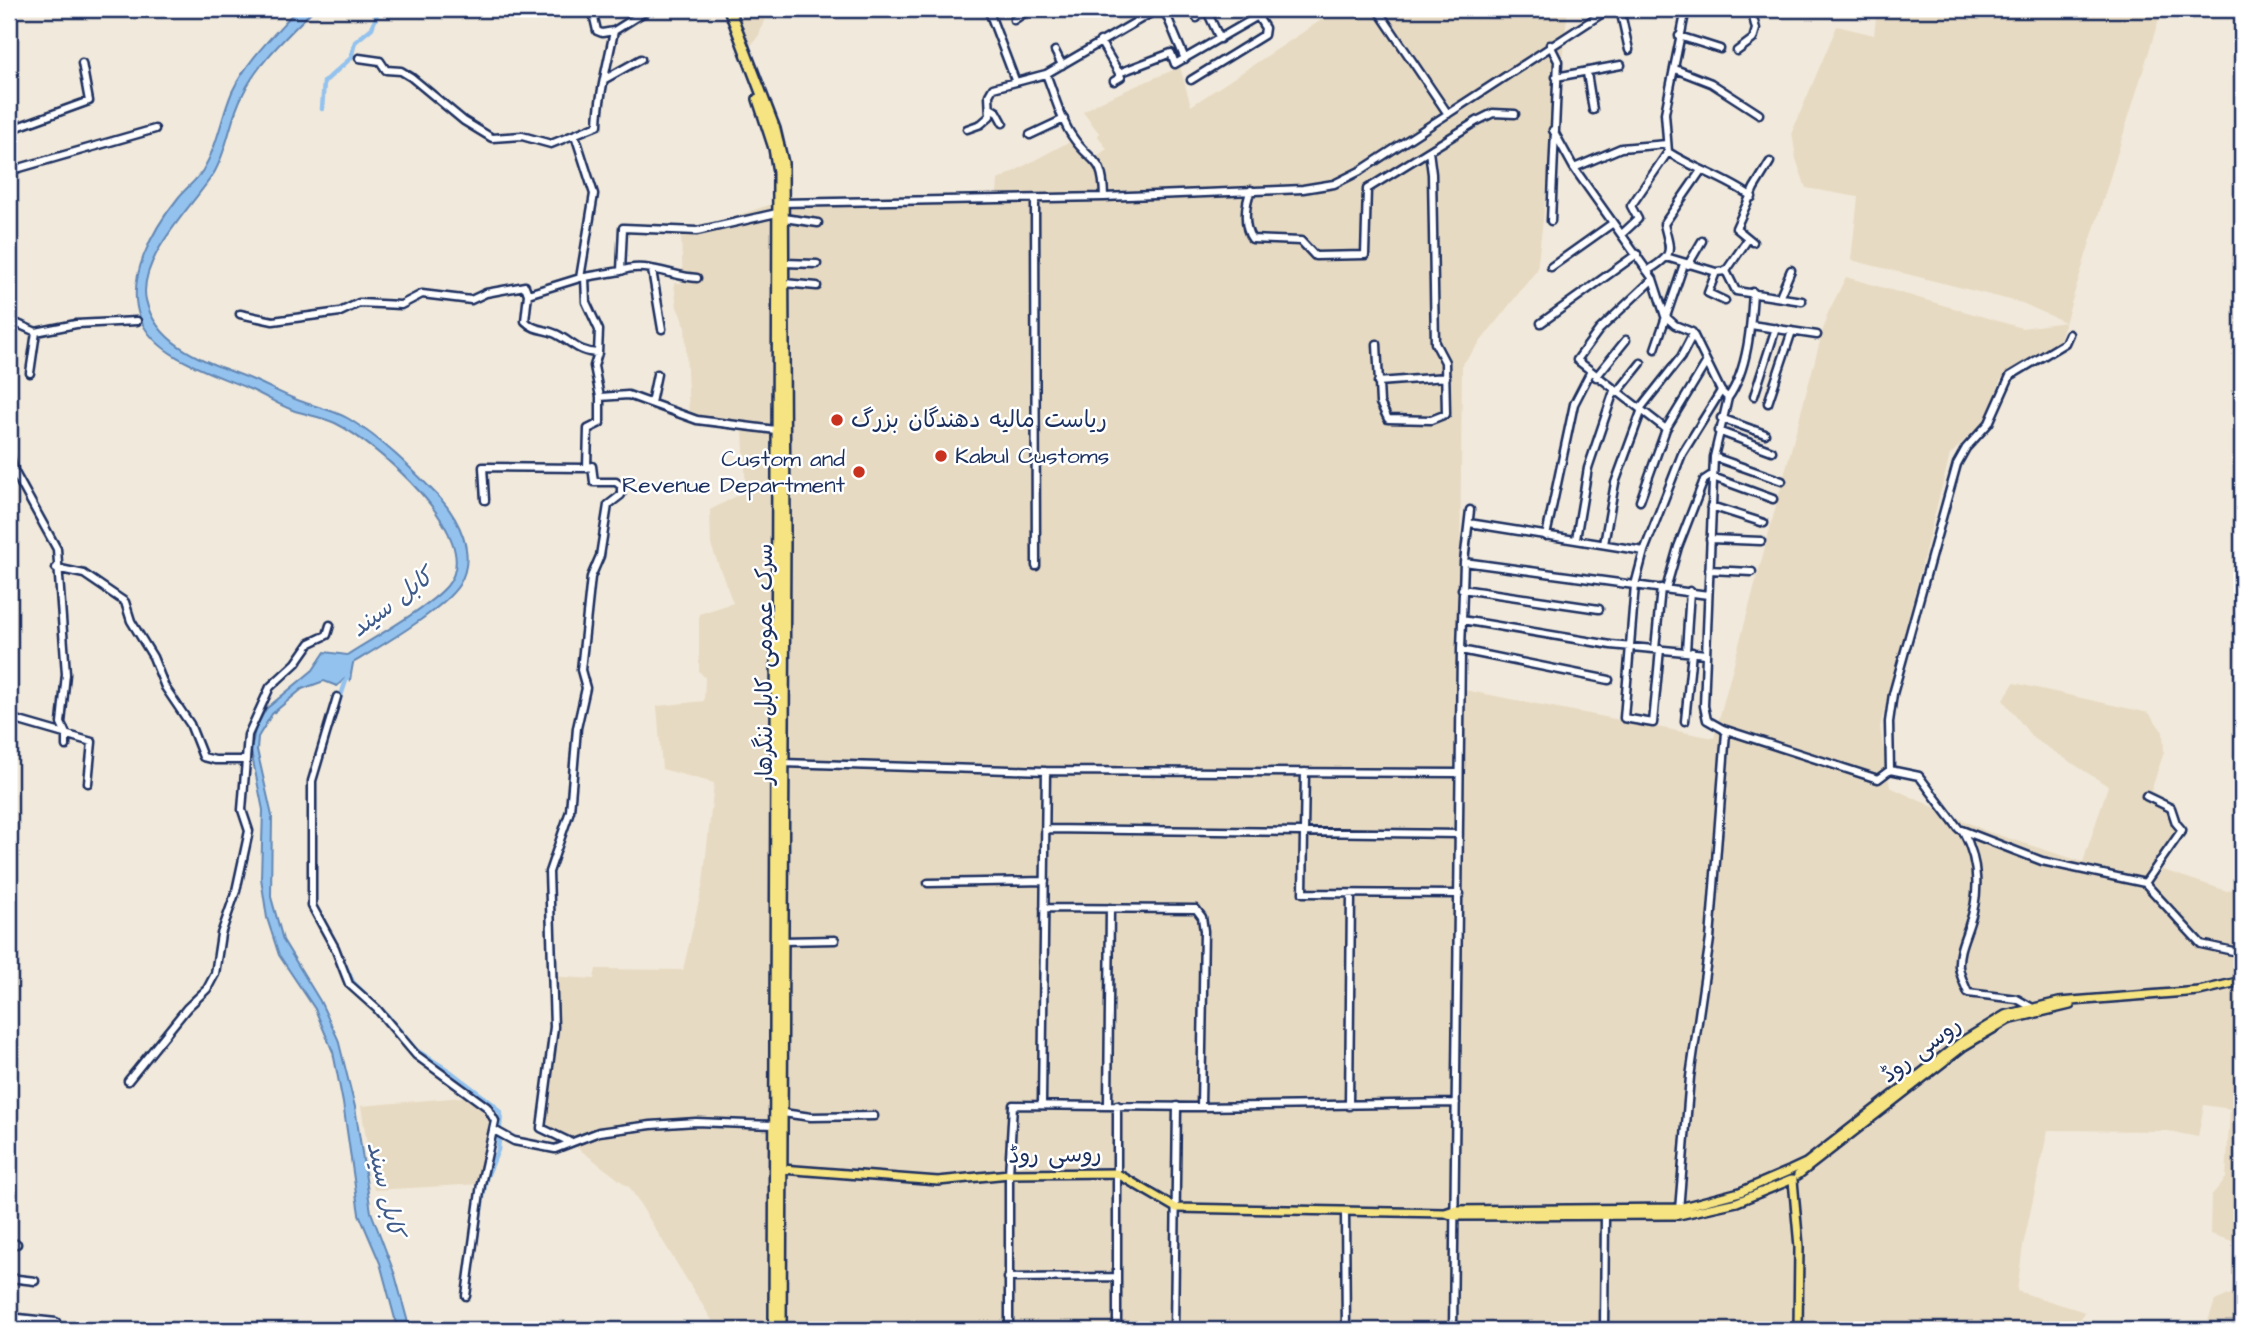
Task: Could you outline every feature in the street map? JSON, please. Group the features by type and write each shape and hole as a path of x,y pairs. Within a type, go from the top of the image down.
{"highway":[{"name":"سرک عمومی کابل ننگرهار","path":"726,9 781,147 776,430 782,941 774,1125 774,1330"},
{"name":"سرک عمومی کابل ننگرهار","path":"781,209 784,263 778,1009 783,1113 781,1330"}],"main road":[{"name":"روسی روڈ","path":"1793,1176 1961,1042 2006,1016 2031,1007 2059,1002 2199,991 2242,981"},
{"name":"روسی روڈ","path":"1454,1213 1605,1217 1679,1212 1793,1176 1964,1046 1990,1030 2033,1012 2092,1001"},
{"name":"روسی روڈ","path":"782,1169 938,1181 1009,1174 1116,1173 1176,1208 1445,1213 1679,1212"},
{"path":"1793,1176 1798,1219 1798,1330"}],"street":[{"path":"592,9 597,31 614,31 649,9"},
{"path":"988,9 1015,80"},
{"path":"1014,20 1030,9"},
{"path":"967,129 988,120 992,109 990,91 1015,80 1046,74 1158,9"},
{"path":"1164,9 1185,59"},
{"path":"1192,9 1197,18"},
{"path":"1206,9 1220,39"},
{"path":"1191,80 1264,35 1265,28 1253,9"},
{"path":"1377,9 1448,114"},
{"path":"1620,9 1629,50"},
{"path":"1623,233 1638,219 1632,206 1668,148 1665,113 1686,9"},
{"path":"1737,51 1753,39 1756,30 1751,9"},
{"path":"621,271 623,228 697,231 781,209 1104,197 1334,184 1360,171 1605,10"},
{"path":"1119,73 1171,52 1175,64 1258,16"},
{"path":"359,58 380,61 386,70 401,71 464,121 492,138 522,136 551,144 598,125 599,92 607,78 614,31"},
{"path":"1679,36 1720,49"},
{"path":"1100,41 1121,77 1114,81"},
{"path":"1550,45 1558,61 1551,221"},
{"path":"1055,51 1062,65"},
{"path":"607,78 641,59"},
{"path":"9,130 89,101 82,63"},
{"path":"1556,77 1621,65"},
{"path":"1675,69 1711,83 1759,114"},
{"path":"1587,73 1593,110"},
{"path":"1046,74 1071,135 1096,158 1102,170 1104,197"},
{"path":"992,109 1003,123"},
{"path":"1251,190 1246,211 1248,235 1252,239 1301,241 1315,256 1365,255 1367,189 1493,113 1516,114"},
{"path":"1030,135 1064,119"},
{"path":"9,158 11,170 155,129"},
{"path":"1553,130 1574,168 1623,233 1653,279 1665,316 1671,323 1693,334 1721,391 1728,398"},
{"path":"575,135 594,194 583,278 586,302 599,330 598,354 594,366 600,397 600,423 588,429 587,468"},
{"path":"1574,168 1621,148 1668,148 1700,172 1721,177 1752,197"},
{"path":"1377,344 1380,403 1388,419 1431,420 1446,414 1445,362 1435,344 1432,174 1429,150"},
{"path":"1666,257 1716,272 1726,271 1750,241 1736,228 1770,162"},
{"path":"1647,271 1666,257 1671,245 1664,224 1700,172"},
{"path":"1035,199 1036,566"},
{"path":"781,209 818,223"},
{"path":"1551,267 1613,223"},
{"path":"1655,349 1686,264 1702,241"},
{"path":"1541,323 1637,254"},
{"path":"784,263 817,264"},
{"path":"528,294 629,268 697,278"},
{"path":"652,270 662,329"},
{"path":"1780,296 1791,270"},
{"path":"1726,271 1736,291 1802,301"},
{"path":"1716,272 1708,293 1725,301"},
{"path":"1653,279 1600,330 1579,356 1578,363 1666,429"},
{"path":"784,284 817,286"},
{"path":"240,314 273,321 340,312 359,303 401,305 422,294 471,300 486,293 525,286 528,294 525,321 534,330 555,333 572,346 587,353 598,354"},
{"path":"1754,292 1751,325 1740,372 1721,418 1714,457 1704,714 1707,720 1723,729 1878,779 1890,770 1919,776 1963,831 1971,847 1976,868 1976,905 1960,948 1959,970 1968,993 2017,999 2031,1007"},
{"path":"9,320 36,332 76,324 137,321"},
{"path":"1751,325 1817,335"},
{"path":"1754,397 1776,328"},
{"path":"1768,403 1792,331"},
{"path":"30,373 36,332"},
{"path":"1604,544 1615,483 1641,411 1681,357 1693,334"},
{"path":"1890,770 1889,722 1893,694 1957,464 1966,448 1989,423 2010,376 2065,343 2069,334"},
{"path":"1546,536 1574,404 1593,375 1626,340"},
{"path":"1576,539 1588,468 1615,392 1641,363"},
{"path":"1640,502 1666,429 1706,363"},
{"path":"651,403 657,374"},
{"path":"1377,382 1446,377"},
{"path":"1721,391 1682,454 1644,551 1635,585 1624,718 1651,723 1664,588 1704,480 1710,476 1773,499"},
{"path":"600,397 628,395 697,420 776,430"},
{"path":"1721,418 1765,434"},
{"path":"1718,431 1772,451"},
{"path":"9,452 18,480 56,545 66,674 61,723 67,737 66,746"},
{"path":"1714,457 1782,481"},
{"path":"485,500 483,467 592,466 594,482 616,482 621,490 621,495 608,505 600,556 592,577 581,670 586,688 577,728 570,811 549,872 554,1027 541,1128 566,1143"},
{"path":"1711,506 1764,523"},
{"path":"1453,1330 1462,589 1470,510"},
{"path":"1469,523 1644,551"},
{"path":"1710,539 1761,541"},
{"path":"1464,562 1708,595"},
{"path":"56,569 84,574 125,602 131,621 153,657 165,687 190,724 203,757 215,760 244,760"},
{"path":"1709,570 1752,572"},
{"path":"1462,589 1598,609"},
{"path":"1685,721 1690,591"},
{"path":"1462,620 1630,647 1706,654"},
{"path":"128,1081 187,1008 207,989 215,974 221,934 236,891 249,831 242,810 248,735 270,687 296,663 310,643 327,635 330,625"},
{"path":"1461,650 1608,680"},
{"path":"337,697 312,781 312,906 335,948 349,984 377,1010 416,1055 487,1107 495,1121 481,1184 466,1296"},
{"path":"9,718 67,737 92,742 88,783"},
{"path":"1679,1212 1690,1077 1710,939 1726,733 1723,729"},
{"path":"779,763 1046,771 1459,774"},
{"path":"1042,1103 1046,771"},
{"path":"1305,772 1303,893 1460,894"},
{"path":"2145,883 2182,830 2171,808 2146,796"},
{"path":"1045,829 1459,834"},
{"path":"1963,831 2042,861 2145,883 2201,944 2242,953"},
{"path":"928,883 1045,881"},
{"path":"1349,1106 1351,894"},
{"path":"1044,908 1196,909 1202,918 1201,1107"},
{"path":"1108,1105 1110,908"},
{"path":"782,941 835,940"},
{"path":"1009,1330 1009,1174 1013,1105 1042,1103 1201,1107 1456,1103"},
{"path":"1117,1105 1117,1330"},
{"path":"1174,1330 1177,1107"},
{"path":"783,1113 811,1117 874,1116"},
{"path":"494,1130 527,1144 555,1149 599,1132 660,1124 774,1125"},
{"path":"1345,1212 1346,1330"},
{"path":"1604,1330 1605,1217"},
{"path":"1009,1278 1117,1277"},
{"path":"9,1278 36,1281"},
{"path":"9,1317 56,1322"}],"shaded area":[{"path":"736,9 768,9 759,35 750,47"},
{"path":"1338,9 1568,9 1537,270 1462,365 1459,689 1714,738 1827,315 1846,277 2022,328 2065,322 2022,303 1851,260 1858,197 1806,188 1796,159 1792,132 1837,26 1874,35 1877,9 2162,9 2058,346 2001,379 1988,417 1950,455 1880,727 1890,787 1986,831 2083,862 2108,786 2033,738 2003,700 2014,683 2149,713 2163,732 2164,752 2151,791 2175,805 2179,820 2188,829 2160,869 2227,891 2242,886 2242,1244 2210,1234 2211,1196 2226,1178 2230,1109 2204,1105 2198,1137 2168,1131 2048,1130 2023,1246 2017,1291 2085,1312 2074,1330 718,1330 630,1188 566,1139 543,1131 554,1027 550,976 594,979 596,969 683,970 703,883 714,783 662,769 657,706 704,701 705,678 699,671 699,614 733,603 711,545 710,510 746,491 743,431 689,416 685,326 677,307 674,283 683,283 681,234 790,198 801,208 1003,203 997,193 998,180 1063,145 1073,141 1094,158 1107,149 1083,112 1099,102 1180,67 1191,106"},
{"path":"474,1096 495,1121 481,1184 374,1190 361,1106"},
{"path":"2242,1289 2242,1330 2223,1330 2208,1321 2215,1301"}],"water":[{"path":"297,9 314,9 275,49 249,82 214,173 158,250 145,284 146,300 152,317 162,331 188,352 294,399 343,416 373,435 445,504 463,537 467,561 459,585 451,595 410,627 353,663 350,680 347,677 337,686 324,681 302,689 272,714 258,737 257,750 272,816 271,897 283,940 320,1001 338,1039 355,1107 371,1212 395,1275 410,1330 398,1330 380,1263 359,1214 333,1052 315,1009 279,955 267,918 261,878 263,810 251,751 255,729 266,709 313,670 325,652 347,655 414,613 447,586 456,566 452,543 440,518 421,493 353,433 325,419 289,409 171,354 148,332 136,303 139,271 159,224 203,170 232,92 245,69"}],"waterway":[{"path":"322,109 324,82 351,58 355,42 372,28 379,9"},
{"path":"335,713 348,675"},
{"path":"315,796 315,829"},
{"path":"331,935 353,982 387,1015 416,1050 451,1072 493,1104 501,1114 498,1150 486,1179 476,1242"}],"place":[{"name":"ریاست مالیه دهندگان بزرگ","path":"837,420"},
{"name":"Kabul Customs","path":"941,456"},
{"name":"Custom and Revenue Department","path":"859,472"}],"water label":[{"name":"کابل سيند","path":"392,603"},
{"name":"کابل سيند","path":"385,1189"}]}
